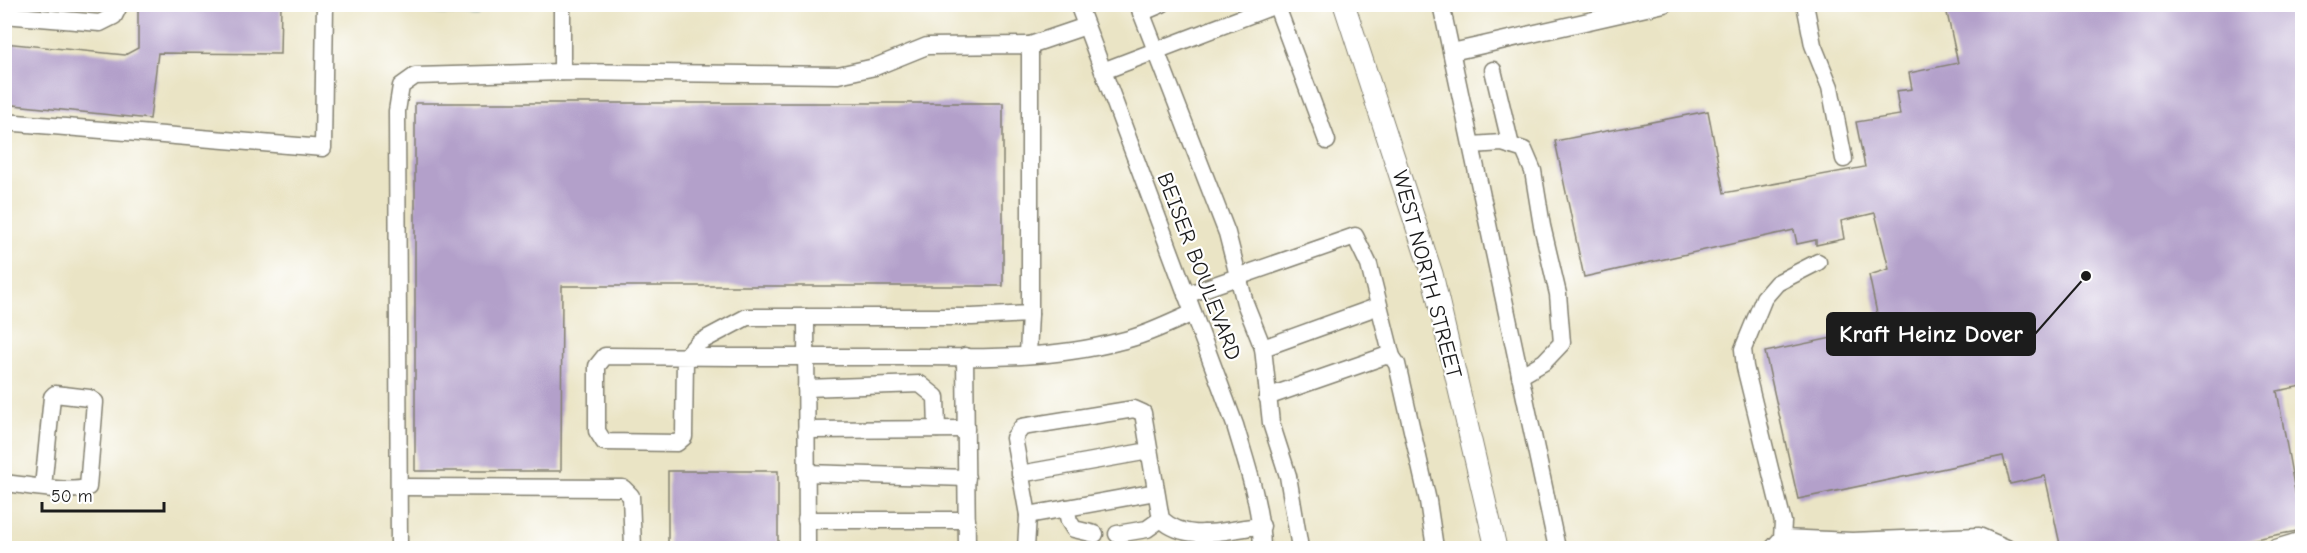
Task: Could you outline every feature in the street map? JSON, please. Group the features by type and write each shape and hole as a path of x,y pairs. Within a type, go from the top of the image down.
{"main road":[{"name":"WEST NORTH STREET","path":"1344,4 1432,274 1496,549"}],"street":[{"path":"4,15 100,23 114,16 120,4"},
{"path":"4,122 323,148 325,4"},
{"path":"562,4 562,72"},
{"name":"BEISER BOULEVARD","path":"1078,4 1235,425 1255,492 1262,526 1262,549"},
{"path":"1162,4 1139,9 1227,233 1245,303 1263,348 1271,423 1288,476 1300,549"},
{"path":"1441,4 1557,549"},
{"path":"1452,52 1664,4"},
{"path":"1805,4 1813,45 1830,87 1844,159"},
{"path":"1102,71 1276,5 1327,141"},
{"path":"399,549 397,111 401,86 415,76 562,72 838,75 876,67 927,46 1030,45 1086,26"},
{"path":"1028,354 1030,45"},
{"path":"1493,70 1511,146"},
{"path":"1472,145 1502,143 1524,150 1533,171 1542,226 1558,294 1562,343 1544,362 1520,376"},
{"path":"1186,295 1355,236 1369,265 1392,357 1397,364 1428,501 1435,549"},
{"path":"1818,262 1777,283 1764,298 1743,349 1745,367 1783,522 1777,543 1979,536 2007,549"},
{"path":"1263,348 1379,306"},
{"path":"1030,314 747,317 698,344 685,357 684,436 677,443 604,442 597,431 597,366 605,356 685,357 806,357 1028,354 1083,349 1117,342 1147,333 1193,313"},
{"path":"806,317 807,549"},
{"path":"965,356 967,549"},
{"path":"1267,397 1385,356 1392,357"},
{"path":"806,388 920,384 936,397 937,429"},
{"path":"4,483 44,487 80,490 88,487 95,402 89,398 55,394 52,397 44,487"},
{"path":"1026,549 1028,515 1014,438 1022,427 1134,409 1143,413 1161,519 1172,529 1204,541 1262,526"},
{"path":"806,430 966,429"},
{"path":"1020,474 1149,451"},
{"path":"806,473 967,478"},
{"path":"399,487 623,488 631,496 633,549"},
{"path":"1028,515 1156,492"},
{"path":"1066,508 1069,521 1074,529 1095,534"},
{"path":"1117,534 1147,529 1161,519"},
{"path":"806,520 967,520"},
{"path":"2276,549 2302,540"}],"water":[{"path":"425,5 481,5 478,16 431,13"}],"building":[{"path":"138,4 281,4 280,54 158,53 150,119 4,104 4,43 125,55 138,48"},
{"path":"1945,4 2302,4 2302,386 2277,391 2302,530 2204,549 2061,549 2045,476 2010,484 2003,456 1798,499 1765,352 1880,328 1869,275 1889,269 1875,213 1841,221 1844,239 1816,245 1816,240 1797,244 1794,230 1584,277 1555,141 1708,111 1724,193 1865,167 1856,122 1900,115 1896,91 1912,89 1909,73 1958,63"},
{"path":"415,103 1003,103 1003,286 562,286 561,471 415,471"},
{"path":"668,471 778,471 778,549 668,549"}],"place":[{"name":"Kraft Heinz Dover","path":"2086,276"}]}
